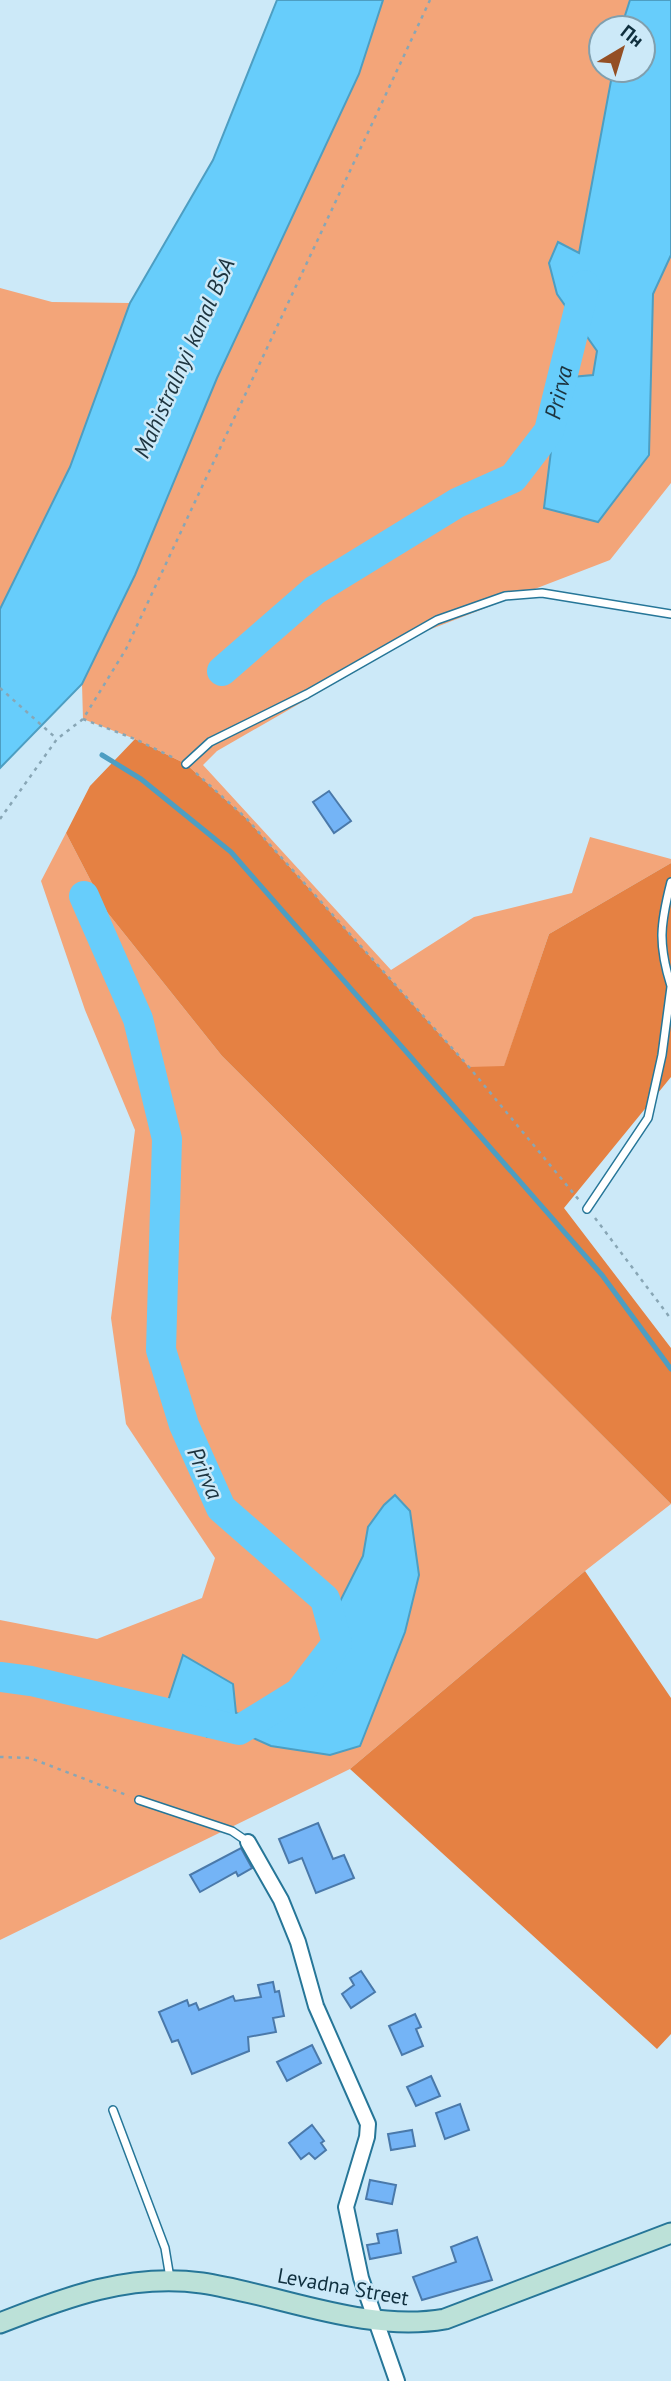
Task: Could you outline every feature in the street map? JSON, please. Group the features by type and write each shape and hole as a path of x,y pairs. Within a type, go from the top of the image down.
{"street":[{"path":"248,1842 281,1900 298,1942 316,2006 368,2123 367,2137 346,2207 360,2278 397,2381"},
{"name":"Levadna Street","path":"0,2323 88,2290 127,2282 171,2281 202,2283 375,2319 420,2323 445,2319 671,2234"}],"lane":[{"path":"186,765 210,742 307,694 437,620 505,596 542,593 671,614"},
{"path":"587,1209 648,1118 662,1055 671,986 660,950 663,912 671,882"},
{"path":"139,1800 232,1831 248,1842"},
{"path":"113,2110 165,2248 171,2281"}],"path":[{"path":"0,819 57,739 83,719 126,649 430,0"},
{"path":"0,688 57,739"},
{"path":"83,719 135,739 186,765 246,818 469,1067 587,1209 671,1319"},
{"path":"0,1757 30,1758 139,1800"}],"shaded area":[{"path":"383,0 671,0 671,483 610,560 426,631 217,751 203,765 391,970 474,917 572,893 590,837 671,859 671,863 549,934 504,1067 469,1067 246,818 186,764 135,739 83,719 82,684 135,575 217,378 359,74"},
{"path":"0,288 52,302 130,303 70,467 0,609"},
{"path":"135,739 186,764 246,818 469,1067 504,1066 549,934 671,863 671,1077 564,1208 671,1348 671,1504 222,1056 107,912 66,833 90,786"},
{"path":"66,833 107,912 222,1056 671,1504 585,1571 350,1769 0,1940 0,1620 97,1639 202,1598 215,1558 126,1424 111,1318 135,1130 85,1010 41,881"},
{"path":"585,1571 671,1698 671,2034 657,2049 350,1769"}],"water":[{"name":"Mahistralnyi kanal BSA","path":"277,0 383,0 359,74 217,378 135,575 82,684 0,768 0,609 70,467 130,303 213,160"},
{"path":"630,0 671,0 671,255 653,294 649,455 598,522 544,508 560,378 593,375 597,351 557,294 549,263 558,242 579,253 610,84 657,84 657,14 626,14"},
{"path":"395,1495 410,1511 419,1575 405,1632 360,1746 330,1755 271,1746 251,1737 207,1737 189,1713 167,1704 183,1655 233,1684 236,1713 265,1723 288,1708 318,1678 323,1635 363,1556 368,1527"}],"building":[{"path":"329,791 351,821 334,833 313,802"},
{"path":"318,1823 333,1859 344,1855 354,1878 316,1893 302,1858 289,1863 279,1839"},
{"path":"241,1848 252,1868 238,1876 236,1872 200,1892 190,1875"},
{"path":"361,1971 375,1992 351,2008 342,1994 354,1985 350,1978"},
{"path":"273,1982 275,1992 279,1991 284,2016 273,2018 276,2032 248,2037 249,2051 192,2074 178,2040 172,2042 159,2012 187,2000 189,2006 196,2003 199,2010 233,1996 235,2001 261,1997 258,1985"},
{"path":"415,2014 421,2027 416,2029 423,2046 402,2055 389,2026"},
{"path":"312,2045 321,2063 287,2081 277,2062"},
{"path":"431,2076 440,2096 416,2106 407,2087"},
{"path":"460,2104 469,2130 445,2139 436,2113"},
{"path":"312,2125 324,2141 321,2143 326,2150 315,2159 309,2153 301,2159 289,2143"},
{"path":"412,2130 415,2146 391,2150 388,2134"},
{"path":"370,2180 396,2185 392,2204 366,2199"},
{"path":"397,2230 401,2253 370,2259 367,2245 379,2243 377,2234"},
{"path":"477,2237 492,2280 422,2300 413,2277 456,2262 451,2247"}],"waterway":[{"name":"Prirva","path":"222,671 315,590 457,503 513,478 549,431 585,285"},
{"path":"102,755 141,779 231,852 602,1275 671,1369"},
{"name":"Prirva","path":"0,1677 31,1681 239,1730 299,1693 337,1643 325,1599 221,1508 184,1425 161,1350 167,1139 138,1019 84,896"}]}
